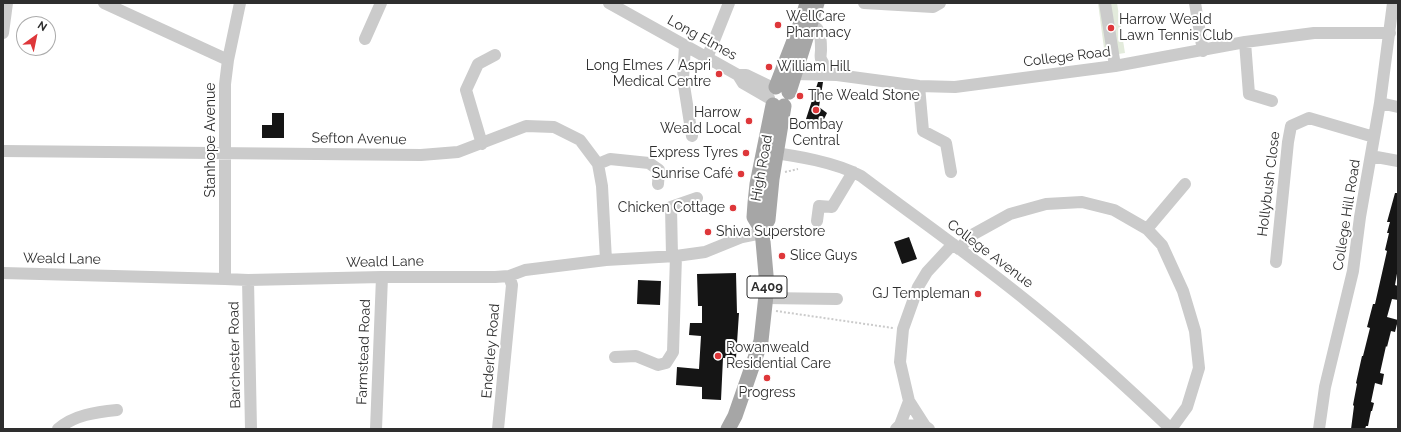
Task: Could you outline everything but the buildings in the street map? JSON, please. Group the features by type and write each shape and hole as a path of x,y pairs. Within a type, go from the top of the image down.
{"main road":[{"name":"High Road","path":"777,96 795,74 806,21 806,3"},
{"name":"High Road","path":"728,429 735,416 760,343 766,303 767,286 762,232 754,217 757,184 771,152 777,96 806,21 817,3"}],"street":[{"path":"3,33 7,3"},
{"path":"104,3 228,60"},
{"name":"Stanhope Avenue","path":"225,278 226,84 228,60 240,3"},
{"path":"366,39 381,3"},
{"name":"Long Elmes","path":"609,3 738,75 743,83 777,96"},
{"path":"707,58 728,3"},
{"path":"864,3 933,7 940,3"},
{"path":"1105,3 1115,66"},
{"path":"1195,3 1203,51"},
{"name":"College Hill Road","path":"1319,429 1326,386 1353,271 1360,217 1380,103 1393,3"},
{"path":"806,21 817,28 821,34 821,58 825,66 837,75"},
{"name":"College Road","path":"795,74 837,75 919,86 955,87 1115,66 1203,51 1245,42 1314,33 1390,33"},
{"path":"1245,42 1249,94 1272,100"},
{"path":"684,45 684,79 692,136"},
{"path":"482,144 466,90 478,64 495,55"},
{"path":"919,86 923,131 946,143 951,172"},
{"path":"1380,103 1398,107"},
{"name":"Hollybush Close","path":"1276,262 1288,142 1291,126 1309,118 1374,137"},
{"name":"Sefton Avenue","path":"3,152 226,152 421,155 458,152 526,126 554,127 580,140 598,164 602,186 606,260"},
{"name":"College Avenue","path":"771,152 834,164 853,172 956,246 1033,306 1122,382 1171,429"},
{"path":"1371,156 1398,161"},
{"path":"598,164 610,160 649,163 659,170 658,184"},
{"path":"817,221 819,206 832,206 853,172"},
{"path":"1147,229 1185,184"},
{"path":"616,357 636,356 658,365 666,363 673,352 674,256 671,207 697,198"},
{"path":"927,428 909,400 900,362 903,329 918,286 927,272 972,234 1010,214 1046,204 1082,202 1114,210 1147,229 1162,245 1183,290 1196,331 1199,368 1187,407 1171,429"},
{"name":"Weald Lane","path":"3,273 225,278 248,280 510,276 525,270 606,260 674,256 705,252 742,237 762,232"},
{"name":"Enderley Road","path":"498,429 512,285 510,276"},
{"name":"Farmstead Road","path":"376,429 382,277"},
{"name":"Barchester Road","path":"248,280 251,429"},
{"path":"766,303 837,299"},
{"path":"909,400 898,427 927,428"},
{"path":"58,429 66,422 93,413 117,410"}],"path":[{"path":"766,303 903,329"}],"green space":[{"name":"Harrow Weald Lawn Tennis Club","path":"1098,3 1117,3 1125,53 1105,56"}],"place":[{"name":"WellCare Pharmacy","path":"778,25"},
{"name":"Harrow Weald Lawn Tennis Club","path":"1111,28"},
{"name":"William Hill","path":"769,67"},
{"name":"Long Elmes / Aspri Medical Centre","path":"719,74"},
{"name":"The Weald Stone","path":"800,96"},
{"name":"Bombay Central","path":"816,110"},
{"name":"Harrow Weald Local","path":"749,121"},
{"name":"Express Tyres","path":"746,153"},
{"name":"Sunrise Café","path":"741,174"},
{"name":"Chicken Cottage","path":"733,208"},
{"name":"Shiva Superstore","path":"708,232"},
{"name":"Slice Guys","path":"782,256"},
{"name":"GJ Templeman","path":"978,294"},
{"name":"Rowanweald Residential Care","path":"718,356"},
{"name":"Progress","path":"767,378"}]}
